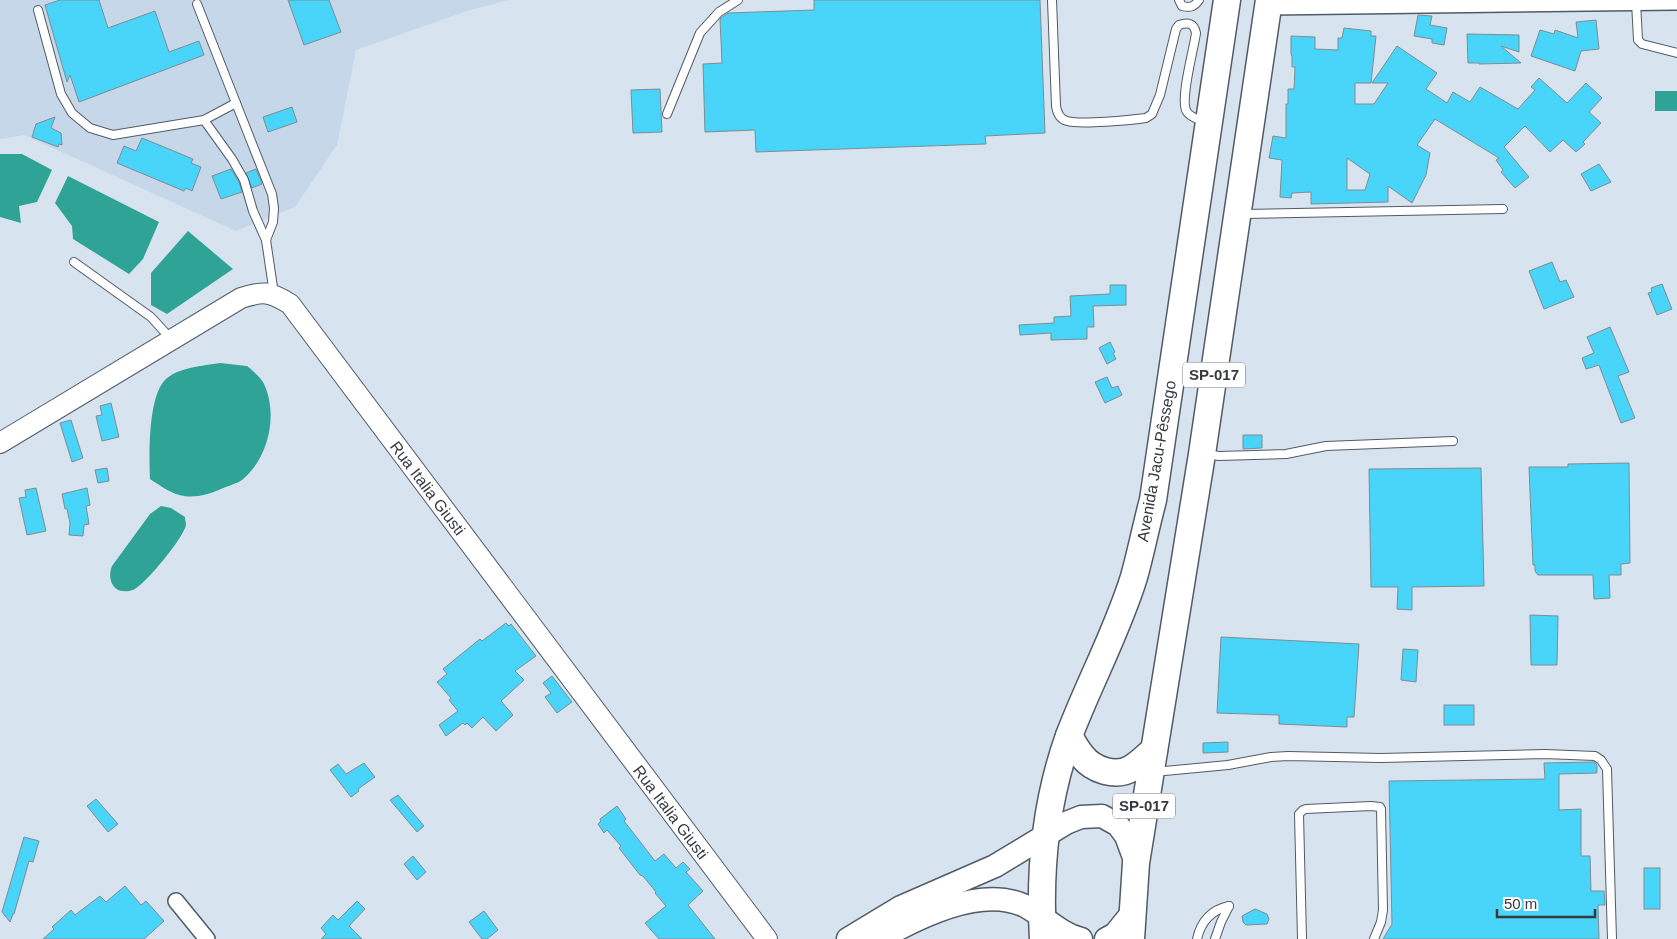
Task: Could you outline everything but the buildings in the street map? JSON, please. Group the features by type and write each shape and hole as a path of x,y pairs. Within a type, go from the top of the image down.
{"highway":[{"name":"Avenida Jacu-Pêssego","path":"1042,927 1046,836 1058,775 1069,736 1114,630 1134,577 1153,500 1227,0"},
{"name":"SP-017","path":"1131,939 1136,862 1202,454 1268,4"},
{"path":"1069,736 1082,756 1102,771 1123,772 1152,761"}],"main road":[{"path":"848,939 900,907 995,866 1066,823 1081,817 1095,816 1108,818 1118,825 1126,836 1136,862"},
{"path":"880,939 912,922 955,905 987,899 1016,902 1042,927 1081,939"},
{"path":"1106,939 1121,927 1132,913"}],"street":[{"path":"1268,4 1677,2"},
{"path":"0,443 241,298 259,293 274,294"},
{"name":"Rua Italia Giusti","path":"274,294 290,304 767,939"},
{"path":"176,901 206,939"}],"lane":[{"path":"667,114 700,33 719,12 738,0"},
{"path":"1052,0 1056,106 1062,119 1072,122 1097,121 1142,118 1152,114 1160,95 1176,29 1179,25 1188,23 1192,24 1196,33 1185,91 1184,107 1190,116 1210,125"},
{"path":"1179,0 1182,6 1187,7 1196,4 1199,0"},
{"path":"1636,2 1638,40 1642,44 1677,53"},
{"path":"197,4 272,194 274,222 266,240"},
{"path":"38,10 61,94 72,113 90,128 113,135 204,120 236,103"},
{"path":"204,120 232,159 244,180 253,211 266,240 274,294"},
{"path":"1238,214 1503,209"},
{"path":"74,262 151,317 172,340"},
{"path":"1202,454 1219,456 1286,454 1334,446 1453,441"},
{"path":"1152,761 1228,765 1271,757 1288,756 1381,758 1545,754 1595,756 1602,760 1608,769 1612,939"},
{"path":"1302,939 1302,872 1298,817 1303,810 1376,806 1382,809 1383,910 1381,922 1374,939"},
{"path":"1197,939 1202,924 1208,915 1229,906 1214,939"}],"shaded area":[{"path":"0,0 509,0 470,10 356,50 337,145 295,207 236,231 24,135 0,139"},
{"path":"1655,91 1677,91 1677,111 1655,111"},
{"path":"0,154 22,154 52,170 37,202 19,206 21,223 0,217"},
{"path":"68,176 159,222 143,259 129,274 73,239 72,226 55,203"},
{"path":"188,231 233,269 167,314 151,305 151,273"},
{"path":"220,363 247,366 263,382 268,394 271,421 265,447 259,460 242,480 203,495 179,495 150,479 151,427 155,399 159,388 165,380 177,372"},
{"path":"161,506 171,508 185,517 186,525 184,531 163,560 139,586 127,591 117,589 111,582 110,572 112,566 150,514"}]}
